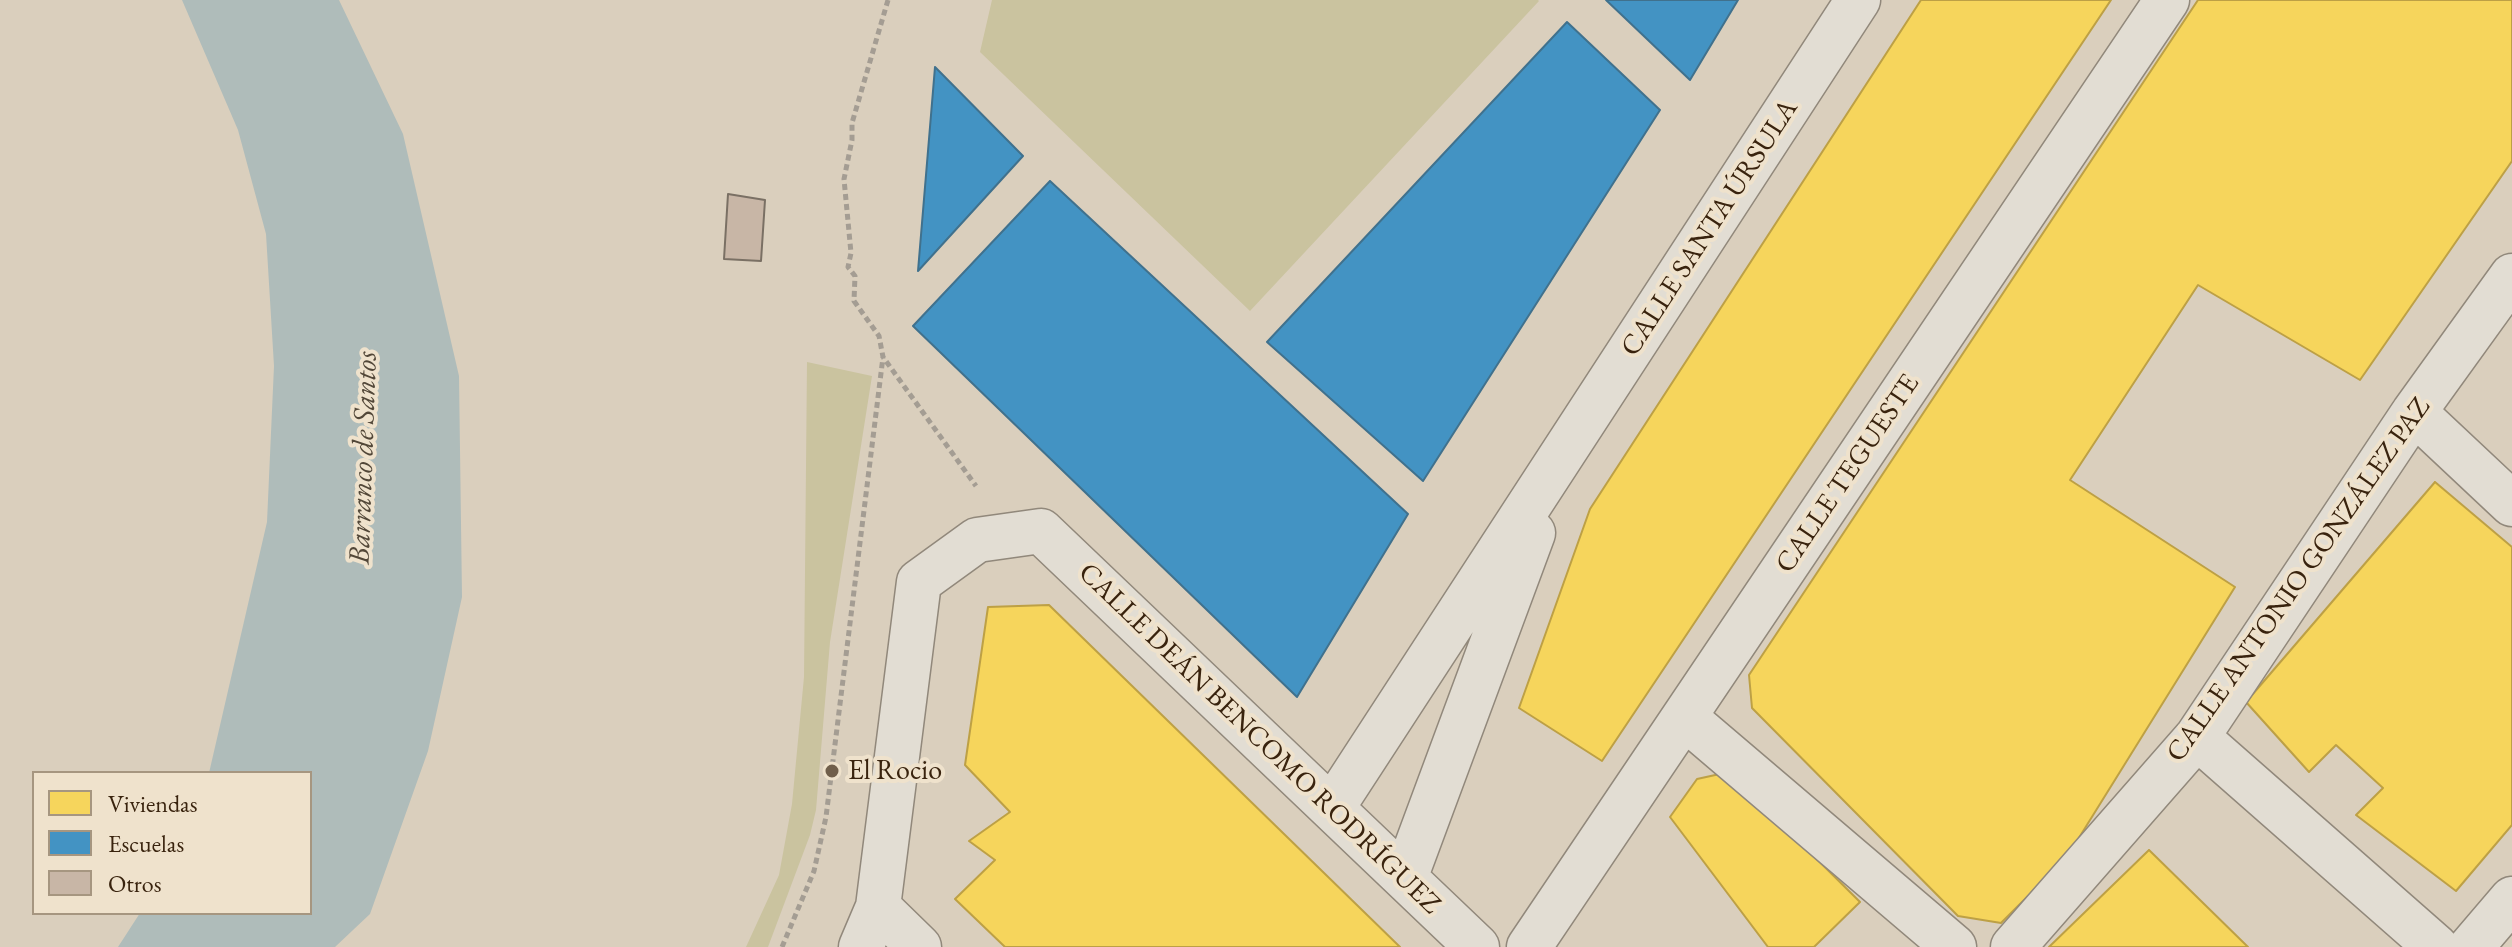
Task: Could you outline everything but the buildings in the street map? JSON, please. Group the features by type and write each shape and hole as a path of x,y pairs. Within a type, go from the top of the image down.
{"street":[{"name":"CALLE SANTA ÚRSULA","path":"1332,808 1858,0"},
{"name":"CALLE TEGUESTE","path":"1529,947 2167,0"},
{"name":"CALLE ANTONIO GONZÁLEZ PAZ","path":"2013,947 2197,737 2414,412 2512,276"},
{"path":"2414,412 2512,504"},
{"name":"CALLE SANTA ÚRSULA","path":"1405,878 1562,456"},
{"path":"861,947 878,907 919,582 977,540 1026,533"},
{"name":"CALLE DEÁN BENCOMO RODRÍGUEZ","path":"1026,533 1332,808 1477,947"},
{"path":"1684,717 1954,947"},
{"path":"2197,737 2436,947"},
{"path":"2471,947 2512,899"},
{"path":"878,907 919,947"}],"path":[{"path":"782,947 814,871 826,817 883,357 879,336 854,301 855,276 848,267 851,253 844,179 852,140 852,123 888,0"},
{"path":"883,357 1026,533"}],"shaded area":[{"path":"992,0 1539,1 1250,311 980,52"},
{"path":"807,362 872,376 830,642 816,810 810,835 768,947 746,947 779,875 792,804 804,677"}],"water":[{"name":"Barranco de Santos","path":"182,0 339,0 403,134 459,376 462,597 428,751 370,914 335,947 118,947 139,915 312,915 312,771 209,771 267,522 274,366 266,234 238,130"}],"place":[{"name":"El Rocio","path":"832,771"}]}
